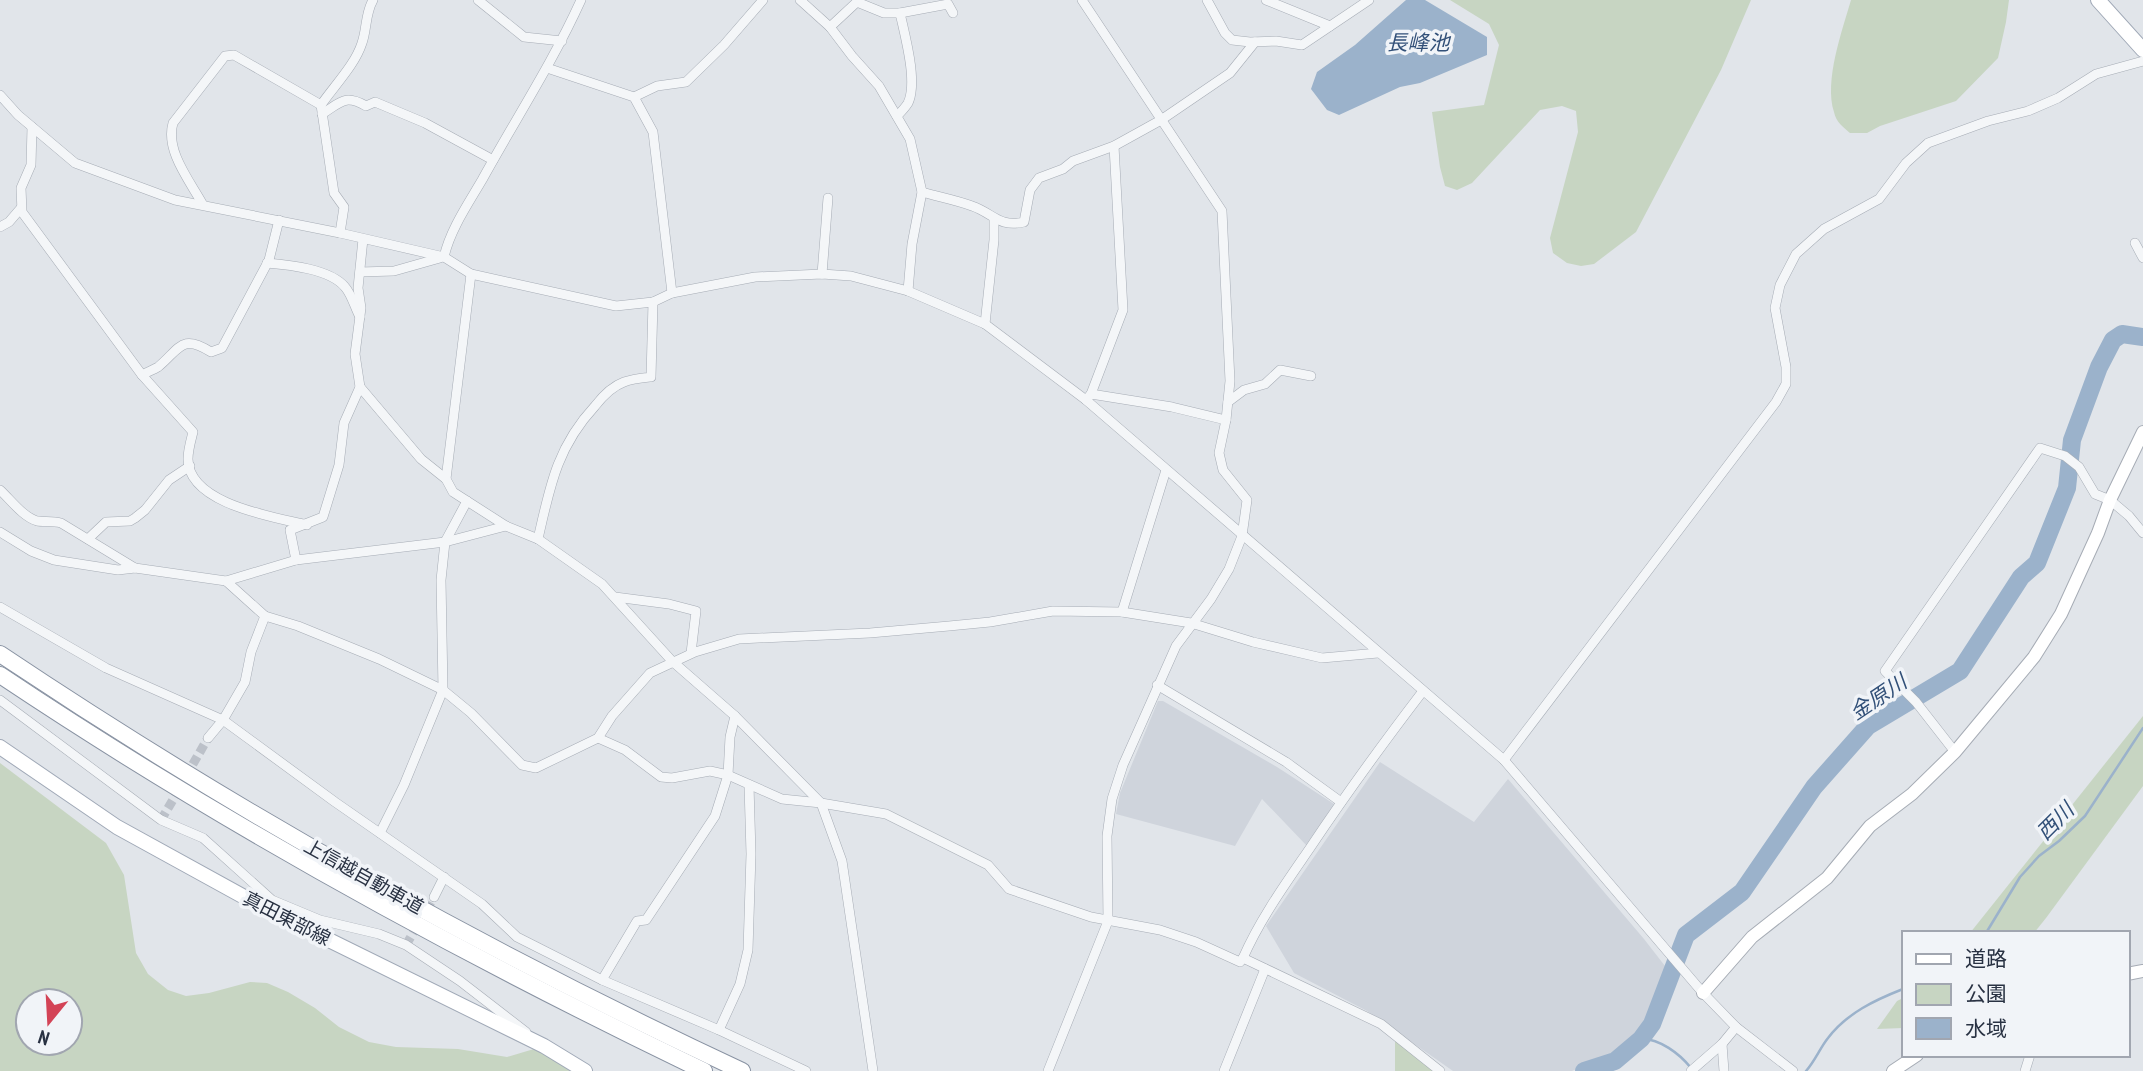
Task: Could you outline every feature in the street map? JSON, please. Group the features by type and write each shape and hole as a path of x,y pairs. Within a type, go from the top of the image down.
{"highway":[{"name":"上信越自動車道","path":"0,654 168,762 380,886 529,966 742,1071"},
{"name":"上信越自動車道","path":"0,675 161,778 363,896 506,973 704,1071"}],"main road":[{"path":"2098,0 2143,50"},
{"name":"真田東部線","path":"0,747 117,827 544,1046 585,1071"}],"street":[{"path":"340,233 344,207 334,193 321,109 361,47 366,30 367,10 373,0"},
{"path":"478,0 524,37 562,41"},
{"path":"444,257 446,246 562,41 581,0"},
{"path":"634,97 657,86 686,82 724,45 763,0"},
{"path":"800,0 831,27 852,57 879,86 910,139 922,192 912,244 908,292"},
{"path":"1048,1071 1108,921 1107,836 1112,799 1123,765 1176,646 1211,599 1229,569 1242,536 1247,500 1223,470 1219,453 1230,381 1222,211 1082,0"},
{"path":"1208,0 1225,33 1232,40 1302,44 1369,0"},
{"path":"1266,0 1330,26"},
{"path":"831,27 858,1 884,13 900,13 942,4 948,4 953,13"},
{"path":"897,116 907,105 911,94 908,45 900,13"},
{"path":"922,192 974,206 994,219 1012,225 1024,222 1030,190 1039,178 1062,169 1073,161 1114,146 1161,120 1230,73 1255,42"},
{"path":"203,205 173,149 171,131 173,123 225,56 234,55 321,109"},
{"path":"1504,760 1776,402 1786,384 1786,367 1775,308 1780,285 1796,254 1824,229 1879,199 1906,163 1928,143 1988,121 2028,111 2058,98 2096,74 2143,61"},
{"path":"547,68 634,97 653,132 672,293"},
{"path":"0,95 18,115 75,163 175,200 444,257 471,274 616,306 653,302 672,293 755,276 851,276 908,292 985,324 1089,397 1166,470 1504,760 1703,992 1736,1027 1793,1071"},
{"path":"321,109 344,100 353,99 366,106 375,102 425,123 493,160"},
{"path":"32,127 31,164 21,188 21,208 142,375 193,432 188,460 201,486 239,509 307,525"},
{"path":"1089,397 1123,310 1114,146"},
{"path":"822,274 828,198"},
{"path":"0,228 21,208"},
{"path":"985,324 994,219"},
{"path":"142,375 157,367 172,352 188,342 194,342 211,352 222,348 268,264 279,220"},
{"path":"363,239 358,288 361,308 355,354 360,387 421,459 446,479 453,492 506,526 538,539 588,573 615,597 672,661 735,716 821,803 842,862 873,1071"},
{"path":"2135,243 2143,258"},
{"path":"360,272 394,271 444,257"},
{"path":"268,264 291,265 332,276 346,288 360,317"},
{"path":"446,479 471,274"},
{"path":"538,539 552,478 566,443 581,420 604,395 623,382 651,377 653,302"},
{"path":"1228,402 1244,390 1265,384 1280,370 1311,376"},
{"path":"296,560 290,530 323,517 339,466 344,423 360,387"},
{"path":"1089,397 1172,407 1226,420"},
{"path":"1703,992 1752,936 1827,878 1870,826 1912,794 1955,752 2047,638 2143,432"},
{"path":"1955,752 1916,702 1885,671 2040,448 2066,457 2075,464 2095,494 2110,500 2129,516 2143,533"},
{"path":"88,539 106,522 130,521 135,518 169,481 190,466"},
{"path":"1122,612 1166,470"},
{"path":"0,489 29,517 39,522 48,520 61,523 135,568"},
{"path":"380,833 404,785 443,690 441,580 445,542 467,501"},
{"path":"0,532 32,551 54,560 118,570 135,568 226,581 296,560 445,542 506,526"},
{"path":"226,581 265,616 298,626 379,659 443,690 471,713 522,765 536,768 598,738 612,716 650,673 691,653 738,639 870,634 990,622 1053,611 1122,612 1191,623 1253,642 1322,658 1378,653"},
{"path":"615,597 669,604 696,611 691,653"},
{"path":"0,607 106,668 223,720 482,904 517,937 602,980 806,1071"},
{"path":"208,738 223,720 245,682 251,652 265,616"},
{"path":"1157,685 1286,762 1341,802"},
{"path":"598,738 625,750 661,777 672,778 710,771 728,775 782,799 886,814 988,865 1009,889 1108,921 1160,930 1196,942 1240,962 1268,911 1361,772 1423,691"},
{"path":"0,701 162,820 203,838 270,905 379,934 406,945 460,981 544,1046"},
{"path":"602,980 637,921 646,920 715,816 728,775 730,737 735,716"},
{"path":"719,1030 740,984 748,950 751,855 749,785"},
{"path":"434,897 444,877"},
{"path":"1243,958 1381,1024 1440,1071"},
{"path":"1224,1071 1265,969"},
{"path":"1691,1071 1723,1044 1736,1027"},
{"path":"1723,1044 1724,1071"},
{"path":"1893,1071 1914,1057"}],"shaded area":[{"path":"1158,701 1163,701 1277,767 1334,804 1307,846 1262,799 1235,846 1116,814 1120,793"},
{"path":"1380,762 1474,822 1508,779 1644,939 1665,966 1645,1025 1620,1051 1572,1071 1453,1071 1367,1011 1294,973 1266,926"}],"green space":[{"path":"1450,0 1751,0 1721,70 1636,232 1594,264 1581,266 1567,263 1553,253 1550,238 1578,132 1576,111 1562,106 1540,110 1472,183 1457,190 1445,186 1432,112 1484,105 1499,45 1489,24"},
{"path":"1851,0 2009,0 1998,58 1956,101 1880,126 1867,133 1850,133 1835,116 1831,86 1835,56"},
{"path":"2143,716 2143,786 2046,918 2036,931 1972,931"},
{"path":"0,763 106,843 124,875 136,953 148,974 168,990 186,996 250,982 267,983 288,992 339,1027 369,1042 396,1047 458,1049 507,1057 544,1046 585,1071 0,1071"},
{"path":"1902,998 1902,1028 1877,1029 1897,1001"},
{"path":"1395,1038 1443,1071 1395,1071"}],"water":[{"name":"長峰池","path":"1406,0 1425,0 1487,37 1487,55 1420,83 1400,87 1339,115 1327,110 1311,89 1317,72 1355,45"}],"waterway":[{"name":"金原川","path":"1584,1071 1615,1061 1641,1039 1652,1024 1686,935 1742,892 1814,787 1868,726 1960,671 2021,577 2037,563 2067,488 2072,440 2099,367 2113,340 2122,334 2143,337"},
{"name":"西川","path":"1987,931 2020,877 2039,856 2085,816 2143,728"},
{"name":"西川","path":"1806,1071 1828,1038 1844,1021 1872,1003 1902,989"},
{"name":"西川","path":"1641,1039 1655,1041 1669,1048 1691,1068"}],"tunnel":[{"path":"186,776 208,738"},
{"path":"161,820 180,788"},
{"path":"406,945 434,897"}]}
